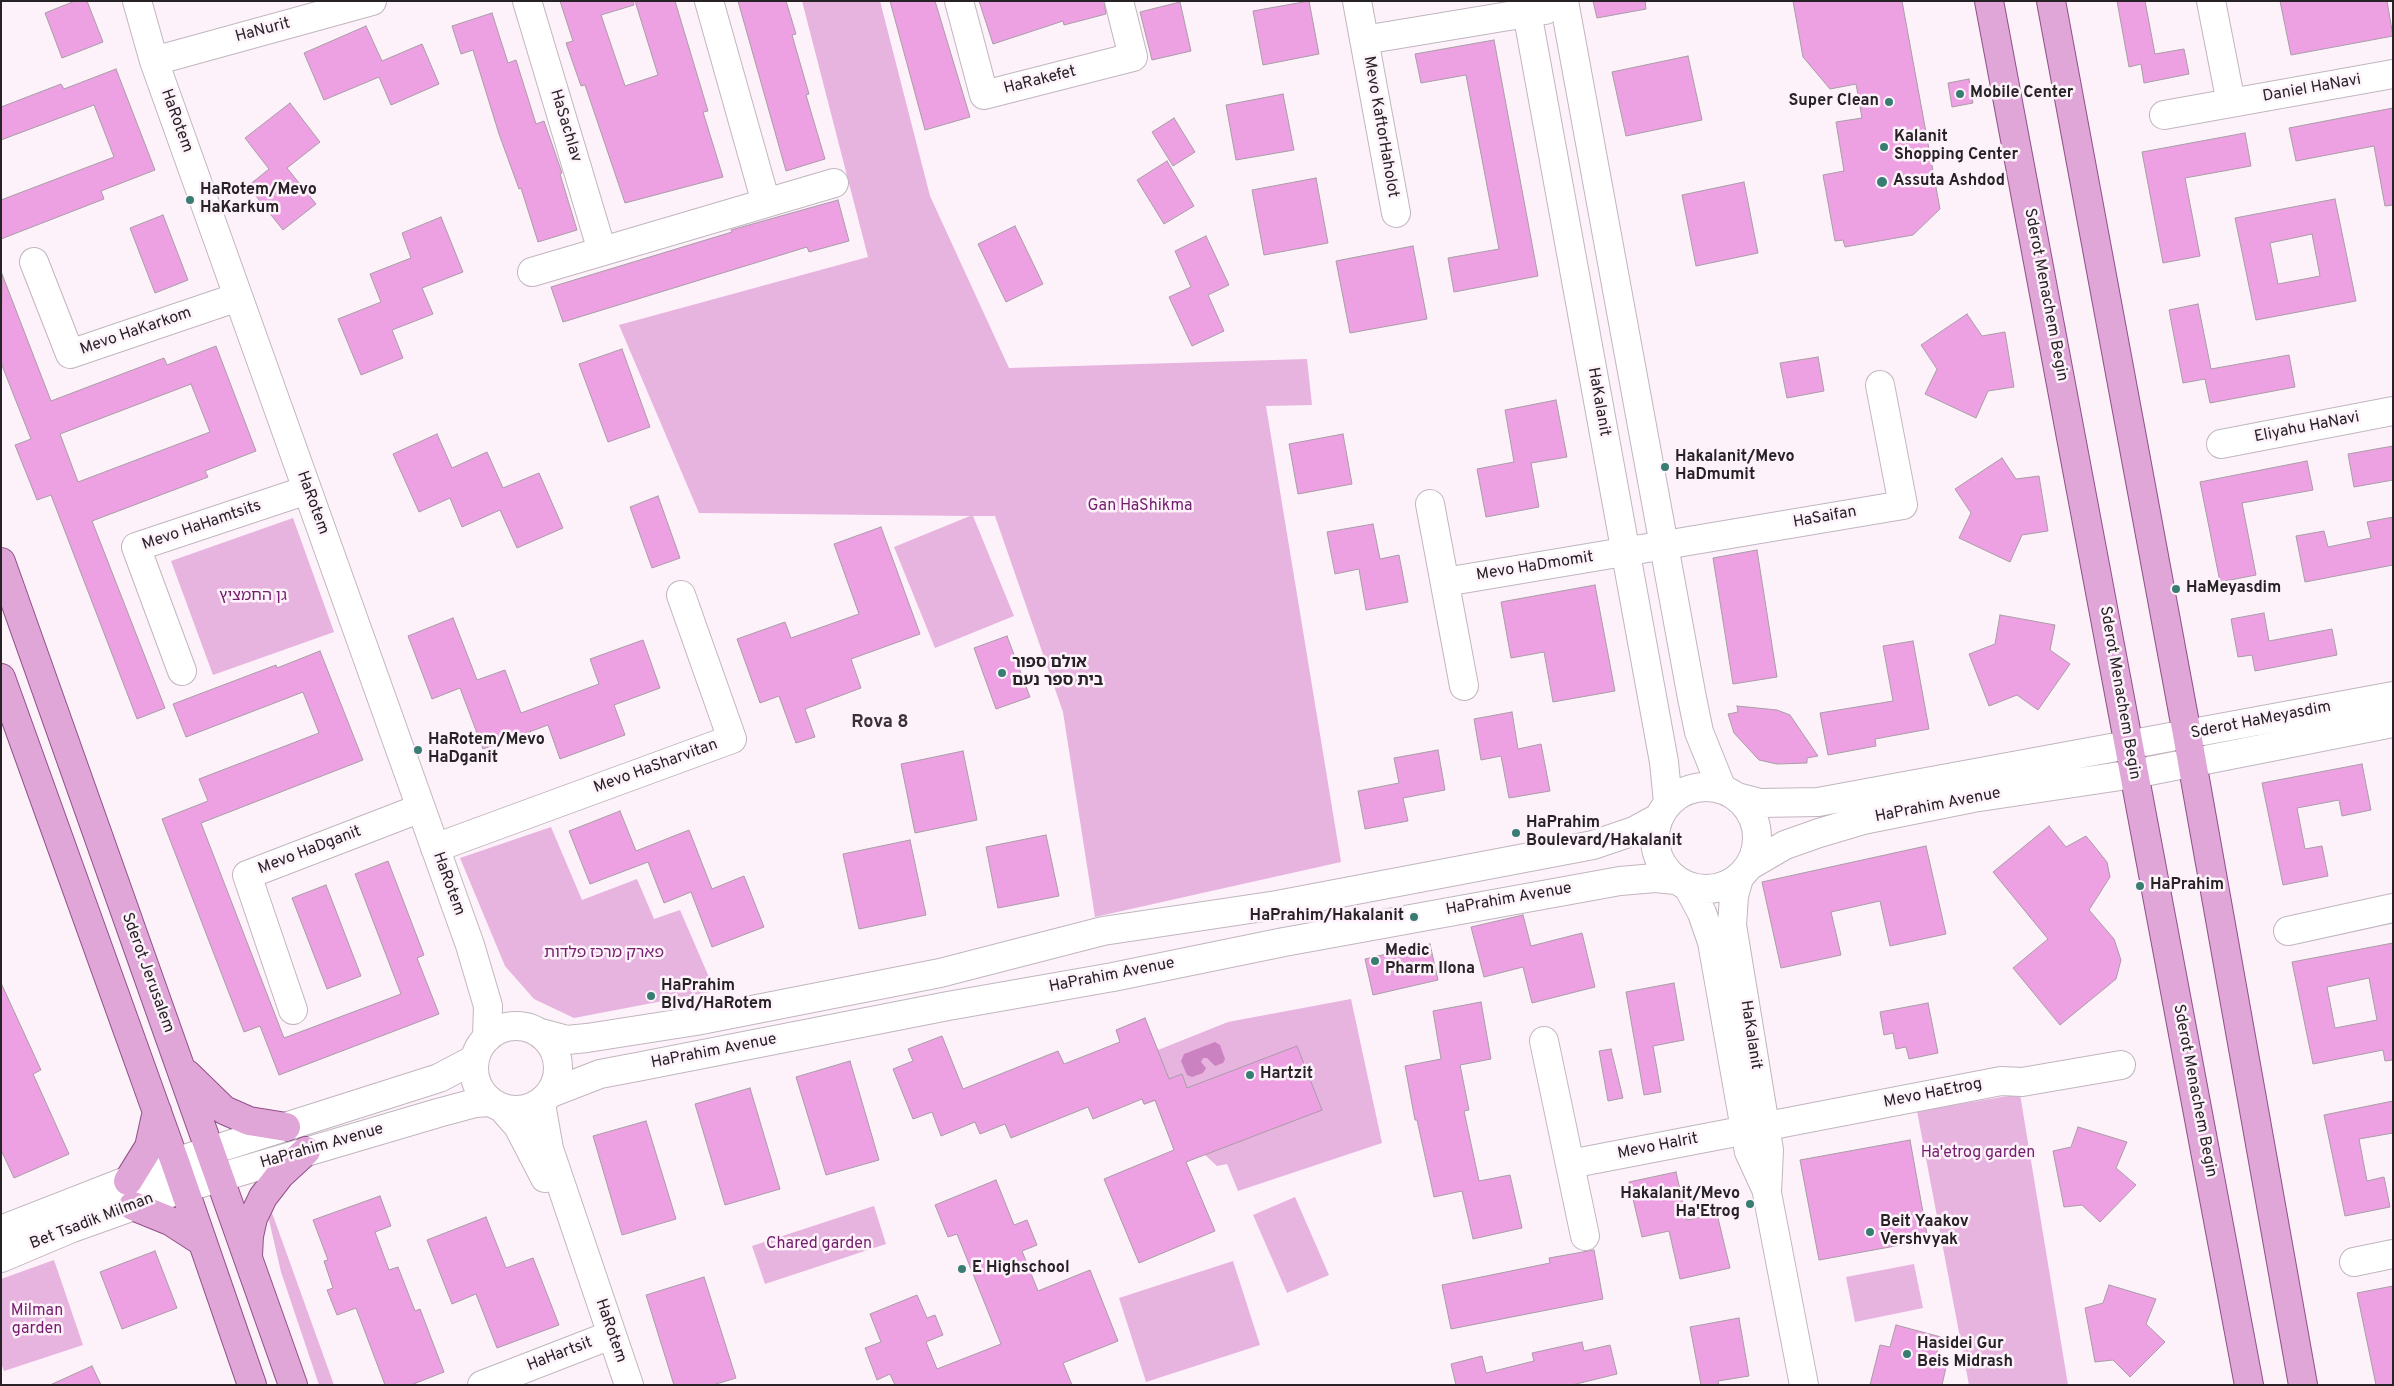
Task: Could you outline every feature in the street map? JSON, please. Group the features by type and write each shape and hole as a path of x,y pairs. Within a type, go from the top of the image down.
{"main road":[{"name":"Sderot Menachem Begin","path":"1989,1 2249,1385"},
{"path":"2052,1 2187,734 2303,1385"},
{"name":"Sderot Jerusalem","path":"1,562 293,1385"},
{"path":"1,678 176,1162 252,1385"},
{"path":"180,1065 197,1086 224,1110 249,1121 286,1127"},
{"path":"157,1111 149,1147 131,1193 202,1241"},
{"path":"248,1259 249,1236 253,1218 260,1203 280,1175 306,1151"}],"street":[{"name":"HaRotem","path":"137,1 154,61 470,945 488,1006 481,1048"},
{"name":"HaNurit","path":"154,61 372,1"},
{"name":"HaSachlav","path":"527,1 602,251"},
{"path":"709,1 766,203"},
{"name":"HaRakefet","path":"959,1 984,95 1133,57 1119,1"},
{"name":"Mevo KaftorHaholot","path":"1357,1 1396,213"},
{"path":"2211,1 2231,103"},
{"path":"1564,4 1663,546 1700,732 1730,793 1748,808 1756,830 1756,852 1744,872 1728,885 1702,890 1682,884 1666,871 1657,852 1655,832 1663,811 1680,794 1693,788 1708,787 1730,793"},
{"name":"Mevo KaftorHaholot","path":"1364,40 1526,7 1564,4"},
{"name":"HaKalanit","path":"1526,7 1664,762 1663,811"},
{"name":"Daniel HaNavi","path":"2164,115 2393,74"},
{"path":"532,272 834,183"},
{"name":"Mevo HaKarkom","path":"34,262 70,354 238,297"},
{"name":"HaSaifan","path":"1625,552 1904,505 1880,385"},
{"name":"Eliyahu HaNavi","path":"2221,444 2393,411"},
{"name":"Mevo HaHamtsits","path":"182,671 136,547 307,490"},
{"path":"1430,504 1464,686"},
{"name":"Mevo HaDmomit","path":"1445,582 1625,552"},
{"name":"Mevo HaSharvitan","path":"435,848 732,739 681,595"},
{"name":"Sderot HaMeyasdim","path":"2130,746 2393,696"},
{"name":"Sderot HaMeyasdim","path":"2134,774 2393,723"},
{"name":"HaPrahim Avenue","path":"1730,793 1760,803 1818,802 2130,746"},
{"name":"HaPrahim Avenue","path":"1744,872 1785,846 1819,833 1863,820 1973,798 2134,774"},
{"name":"Mevo HaDganit","path":"293,1010 247,875 421,808"},
{"name":"HaPrahim Avenue","path":"532,1030 567,1040 696,1021 940,973 1103,931 1276,905 1593,845 1634,831 1663,811"},
{"name":"HaKalanit","path":"1744,872 1734,896 1732,925 1755,1127"},
{"name":"HaPrahim Avenue","path":"546,1098 600,1074 948,1006 1114,977 1293,940 1620,881 1655,878 1682,884"},
{"name":"HaKalanit","path":"1682,884 1702,913 1712,942 1755,1127 1770,1150 1767,1192 1804,1385"},
{"path":"2288,931 2393,908"},
{"name":"HaRotem","path":"470,945 532,1030"},
{"path":"503,1028 532,1030 552,1046 558,1061 559,1072 546,1098 529,1109 516,1111 496,1105 476,1082 481,1048 503,1028"},
{"path":"1544,1041 1585,1236"},
{"name":"HaPrahim Avenue","path":"176,1162 439,1078 481,1048"},
{"name":"Mevo HaEtrog","path":"1755,1127 2000,1082 2022,1082 2121,1066"},
{"name":"HaRotem","path":"546,1098 549,1149 629,1385"},
{"name":"HaRotem","path":"496,1105 518,1126 527,1140 592,1278"},
{"name":"HaPrahim Avenue","path":"184,1188 460,1106 496,1105"},
{"name":"Mevo HaIrit","path":"1570,1164 1755,1127"},
{"name":"Bet Tsadik Milman","path":"1,1258 72,1228 131,1193 176,1162"},
{"name":"Bet Tsadik Milman","path":"1,1230 131,1193 184,1188"},
{"path":"2354,1262 2393,1254"},
{"name":"HaHartsit","path":"482,1385 611,1335"}],"green space":[{"name":"Gan HaShikma","path":"802,1 880,1 930,196 1009,368 1307,359 1312,405 1266,406 1341,862 1095,917 1063,712 995,516 973,516 1014,616 935,648 894,547 970,516 699,513 619,325 868,257"},
{"name":"גן החמציץ","path":"293,518 334,632 213,675 171,561"},
{"name":"פארק מרכז פלדות","path":"551,827 582,900 637,879 654,919 680,910 715,991 574,1018 534,999 505,966 460,858"},
{"name":"Hartzit","path":"1351,999 1382,1143 1238,1191 1227,1164 1217,1166 1205,1155 1189,1115 1164,1125 1155,1101 1144,1105 1116,1030 1145,1018 1158,1050 1228,1022"},
{"name":"Ha'etrog garden","path":"2020,1094 2068,1385 1969,1385 1917,1111"},
{"path":"1295,1197 1329,1275 1287,1293 1253,1215"},
{"name":"Chared garden","path":"874,1206 886,1244 765,1284 752,1246"},
{"path":"271,1210 334,1385 319,1385 281,1272 269,1220"},
{"name":"Milman garden","path":"54,1260 83,1345 4,1371 1,1363 1,1279"},
{"path":"1233,1261 1260,1345 1146,1382 1119,1298"},
{"path":"1914,1264 1923,1308 1855,1322 1846,1277"}],"shaded area":[{"path":"1215,1042 1220,1045 1225,1059 1223,1063 1215,1066 1207,1058 1203,1058 1201,1062 1206,1068 1203,1073 1192,1077 1187,1075 1181,1061 1184,1054"}],"building":[{"path":"75,1 87,1 103,42 62,58 45,13"},
{"path":"560,1 633,1 634,5 601,15 625,86 658,75 635,1 675,1 708,111 703,112 723,177 625,203 585,85 581,86 566,43 573,41"},
{"path":"738,1 786,1 796,34 792,35 809,94 806,95 825,159 786,171"},
{"path":"890,1 935,1 970,117 925,130"},
{"path":"979,1 1104,1 1106,14 1064,25 1063,21 993,44"},
{"path":"1309,1 1319,54 1263,65 1253,11"},
{"path":"1593,1 1645,1 1646,9 1597,18"},
{"name":"Kalanit Shopping Center","path":"1793,1 1902,1 1940,209 1913,235 1845,247 1843,240 1835,241 1823,175 1844,171 1836,122 1862,118 1856,84 1830,89 1803,57"},
{"path":"2117,1 2145,1 2155,54 2184,49 2189,74 2144,83 2141,64 2129,67"},
{"path":"2280,1 2387,1 2393,36 2291,55"},
{"path":"1180,2 1191,51 1152,60 1140,12"},
{"path":"492,13 508,63 516,60 536,124 544,121 562,173 560,174 577,230 538,242 521,188 519,189 499,134 473,50 461,54 452,26"},
{"path":"366,26 382,61 422,44 439,84 391,105 379,77 324,100 304,53"},
{"path":"1494,40 1538,276 1454,292 1448,258 1499,249 1466,75 1421,83 1415,54"},
{"path":"1688,56 1702,120 1626,136 1612,72"},
{"path":"116,69 155,170 101,191 104,199 1,239 1,200 114,157 94,105 1,140 1,107 61,84 64,89"},
{"path":"1969,79 1973,103 1952,107 1948,83"},
{"path":"1283,94 1294,150 1236,160 1226,105"},
{"path":"290,103 320,142 287,168 316,204 283,230 248,186 269,169 245,138"},
{"path":"2393,108 2393,205 2385,206 2374,146 2296,161 2289,128"},
{"path":"1174,118 1195,152 1173,166 1152,132"},
{"path":"2245,133 2251,166 2185,178 2200,256 2163,263 2142,152"},
{"path":"1167,161 1194,206 1164,224 1137,180"},
{"path":"1316,178 1328,243 1264,255 1252,190"},
{"path":"1744,182 1758,253 1696,266 1682,195"},
{"path":"2335,199 2356,301 2256,320 2235,218","holes":["2312,234 2320,276 2278,284 2270,243"]},
{"path":"838,200 849,241 809,252 807,247 563,322 551,287 732,232 731,230"},
{"path":"163,215 188,280 155,293 130,228"},
{"path":"441,217 463,272 422,288 433,314 392,330 403,358 361,375 338,319 381,302 370,274 411,258 402,233"},
{"path":"1015,226 1043,284 1006,302 978,244"},
{"path":"1206,236 1229,285 1208,295 1224,331 1192,346 1169,297 1191,287 1175,251"},
{"path":"1413,246 1427,319 1350,333 1336,261"},
{"path":"2,274 51,401 164,358 167,365 216,346 256,451 205,471 208,477 92,521 165,708 137,719 51,495 37,500 15,445 31,439 1,363","holes":["191,384 210,432 78,482 60,434"]},
{"path":"2198,304 2211,369 2289,355 2295,387 2210,403 2205,379 2183,383 2169,310"},
{"path":"1967,314 1982,336 2005,332 2014,387 1988,391 1976,418 1925,394 1937,369 1921,345"},
{"path":"622,349 650,427 608,442 579,364"},
{"path":"1818,357 1824,391 1787,398 1780,363"},
{"path":"1556,400 1567,457 1531,463 1539,507 1486,517 1477,469 1514,462 1505,410"},
{"path":"437,434 452,468 487,452 503,488 539,473 563,528 517,548 500,510 462,527 450,498 419,512 393,454"},
{"path":"1343,434 1352,484 1298,494 1289,444"},
{"path":"2393,446 2393,480 2354,487 2348,454"},
{"path":"2002,458 2016,479 2039,476 2048,531 2022,535 2010,562 1959,538 1971,513 1955,489"},
{"path":"2307,461 2313,490 2242,503 2256,575 2220,582 2200,482"},
{"path":"658,496 680,558 652,568 630,507"},
{"path":"2393,517 2393,565 2305,582 2296,536 2324,531 2328,547 2371,538 2367,522"},
{"path":"1373,524 1380,559 1399,555 1408,602 1366,610 1359,569 1335,574 1327,532"},
{"path":"881,527 920,634 851,659 861,688 805,709 815,737 796,743 779,696 760,703 737,639 785,622 791,638 859,614 834,544"},
{"path":"1757,550 1777,677 1733,684 1713,558"},
{"path":"1595,585 1615,691 1553,702 1544,652 1511,658 1501,602"},
{"path":"2264,613 2269,641 2332,629 2337,655 2255,671 2252,655 2238,657 2231,619"},
{"path":"2000,615 2055,625 2050,650 2070,664 2038,710 2017,695 1989,706 1969,654 1995,644"},
{"path":"453,618 477,680 505,670 521,713 599,684 590,659 643,640 660,688 614,705 625,735 560,759 548,725 483,749 460,688 432,699 408,636"},
{"name":"אולם ספור בית ספר נעם","path":"1007,636 1030,697 996,709 974,648"},
{"path":"1913,641 1929,729 1875,739 1876,746 1828,755 1820,713 1893,701 1883,646"},
{"path":"320,651 363,760 201,823 284,1038 401,994 355,874 388,861 424,955 417,958 439,1014 279,1075 260,1026 244,1032 162,819 208,801 199,779 319,733 303,692 186,737 173,704 276,665 277,668"},
{"path":"1737,706 1777,710 1790,715 1818,756 1807,758 1807,763 1777,764 1759,760 1734,733 1728,714 1738,712"},
{"path":"1512,712 1518,749 1541,744 1550,791 1509,798 1501,756 1481,760 1474,719"},
{"path":"1438,750 1445,790 1403,798 1408,821 1365,829 1358,791 1399,783 1394,758"},
{"path":"963,751 977,820 915,833 901,764"},
{"path":"2362,764 2371,810 2342,816 2339,800 2297,808 2305,849 2322,846 2328,876 2283,885 2262,783"},
{"path":"620,811 636,851 689,830 712,889 744,876 764,927 712,947 691,892 664,903 648,862 590,884 569,831"},
{"path":"2049,826 2066,847 2086,836 2107,862 2110,877 2089,910 2114,939 2121,960 2116,979 2060,1025 2013,968 2048,939 1993,872"},
{"path":"1046,835 1059,896 998,908 986,847"},
{"path":"910,840 926,915 859,929 843,854"},
{"path":"1926,846 1946,934 1890,946 1880,901 1831,912 1841,955 1781,968 1762,882"},
{"path":"326,885 361,976 327,989 292,898"},
{"path":"1523,915 1531,946 1582,933 1595,987 1532,1003 1523,967 1484,977 1471,927"},
{"path":"2393,943 2393,1060 2385,1061 2383,1050 2313,1064 2292,962","holes":["2369,978 2377,1020 2335,1028 2327,987"]},
{"path":"1430,944 1438,980 1373,995 1365,959"},
{"path":"1,983 41,1070 33,1074 69,1154 14,1178 1,1150"},
{"path":"1674,983 1684,1040 1653,1046 1661,1092 1644,1095 1626,992"},
{"path":"1481,1002 1491,1059 1460,1065 1469,1110 1464,1111 1479,1181 1510,1175 1522,1228 1473,1239 1462,1191 1434,1197 1417,1120 1415,1120 1405,1066 1441,1059 1433,1011"},
{"path":"1928,1003 1938,1053 1909,1059 1906,1047 1896,1049 1893,1033 1884,1035 1880,1012"},
{"path":"1145,1018 1169,1079 1182,1074 1187,1088 1297,1046 1322,1110 1186,1162 1215,1231 1139,1263 1104,1179 1174,1150 1155,1100 1144,1104 1142,1099 1093,1119 1088,1107 1011,1138 1005,1124 980,1134 975,1122 941,1136 932,1112 913,1119 893,1069 913,1061 908,1049 942,1036 963,1089 1058,1051 1064,1064 1120,1042 1116,1030"},
{"path":"1611,1049 1623,1098 1608,1101 1599,1051"},
{"path":"850,1061 879,1160 826,1175 796,1077"},
{"path":"750,1088 780,1189 725,1205 695,1104"},
{"path":"2393,1101 2393,1133 2359,1139 2367,1181 2384,1177 2390,1207 2345,1216 2324,1115"},
{"path":"646,1121 676,1219 622,1235 593,1136"},
{"path":"2078,1127 2127,1142 2116,1168 2136,1185 2100,1222 2082,1205 2064,1207 2053,1151 2071,1147"},
{"path":"1910,1140 1928,1240 1819,1260 1800,1160"},
{"path":"1676,1172 1687,1220 1717,1214 1730,1268 1680,1279 1669,1231 1642,1237 1629,1182"},
{"path":"996,1180 1014,1225 1027,1220 1037,1245 1022,1251 1038,1291 1090,1270 1118,1341 1063,1363 1072,1385 895,1385 890,1374 877,1380 865,1348 881,1342 870,1314 917,1295 927,1318 935,1315 943,1335 926,1342 937,1369 1001,1344 957,1234 948,1237 935,1205"},
{"path":"380,1196 391,1226 375,1232 389,1270 398,1267 415,1311 420,1309 444,1372 411,1385 385,1385 356,1308 337,1315 327,1290 333,1288 324,1261 328,1260 313,1220"},
{"path":"486,1217 506,1268 533,1258 559,1325 497,1348 476,1294 452,1304 427,1240"},
{"path":"1594,1250 1603,1299 1451,1329 1442,1285 1550,1263 1549,1258"},
{"path":"155,1251 177,1308 122,1329 100,1272"},
{"path":"704,1277 736,1378 713,1385 674,1385 646,1295"},
{"path":"2109,1285 2156,1299 2146,1324 2165,1342 2130,1377 2113,1360 2095,1362 2085,1308 2103,1303"},
{"path":"2393,1286 2393,1385 2376,1385 2357,1293"},
{"path":"1739,1318 1749,1376 1718,1381 1719,1385 1701,1385 1690,1327"},
{"name":"Hasidei Gur Beis Midrash","path":"1896,1325 1941,1337 1935,1360 1947,1363 1942,1385 1870,1385 1880,1345 1890,1347"},
{"path":"1582,1342 1584,1351 1610,1345 1617,1374 1572,1385 1456,1385 1451,1364 1482,1356 1486,1373 1534,1361 1532,1353"},
{"path":"92,1366 101,1385 50,1385"}],"place":[{"name":"Mobile Center","path":"1960,94"},
{"name":"Super Clean","path":"1889,102"},
{"name":"Kalanit Shopping Center","path":"1884,147"},
{"name":"Assuta Ashdod","path":"1882,182"},
{"name":"HaRotem/Mevo HaKarkum","path":"190,200"},
{"name":"Hakalanit/Mevo HaDmumit","path":"1665,467"},
{"name":"HaMeyasdim","path":"2176,589"},
{"name":"אולם ספור בית ספר נעם","path":"1002,673"},
{"name":"HaRotem/Mevo HaDganit","path":"418,750"},
{"name":"HaPrahim Boulevard/Hakalanit","path":"1516,833"},
{"name":"HaPrahim","path":"2140,886"},
{"name":"HaPrahim/Hakalanit","path":"1414,917"},
{"name":"Medic Pharm Ilona","path":"1375,961"},
{"name":"HaPrahim Blvd/HaRotem","path":"651,996"},
{"name":"Hartzit","path":"1250,1075"},
{"name":"Hakalanit/Mevo Ha'Etrog","path":"1750,1204"},
{"name":"Beit Yaakov Vershvyak","path":"1870,1232"},
{"name":"E Highschool","path":"962,1269"},
{"name":"Hasidei Gur Beis Midrash","path":"1907,1354"}],"district":[{"name":"Rova 8","path":"880,723"}]}
